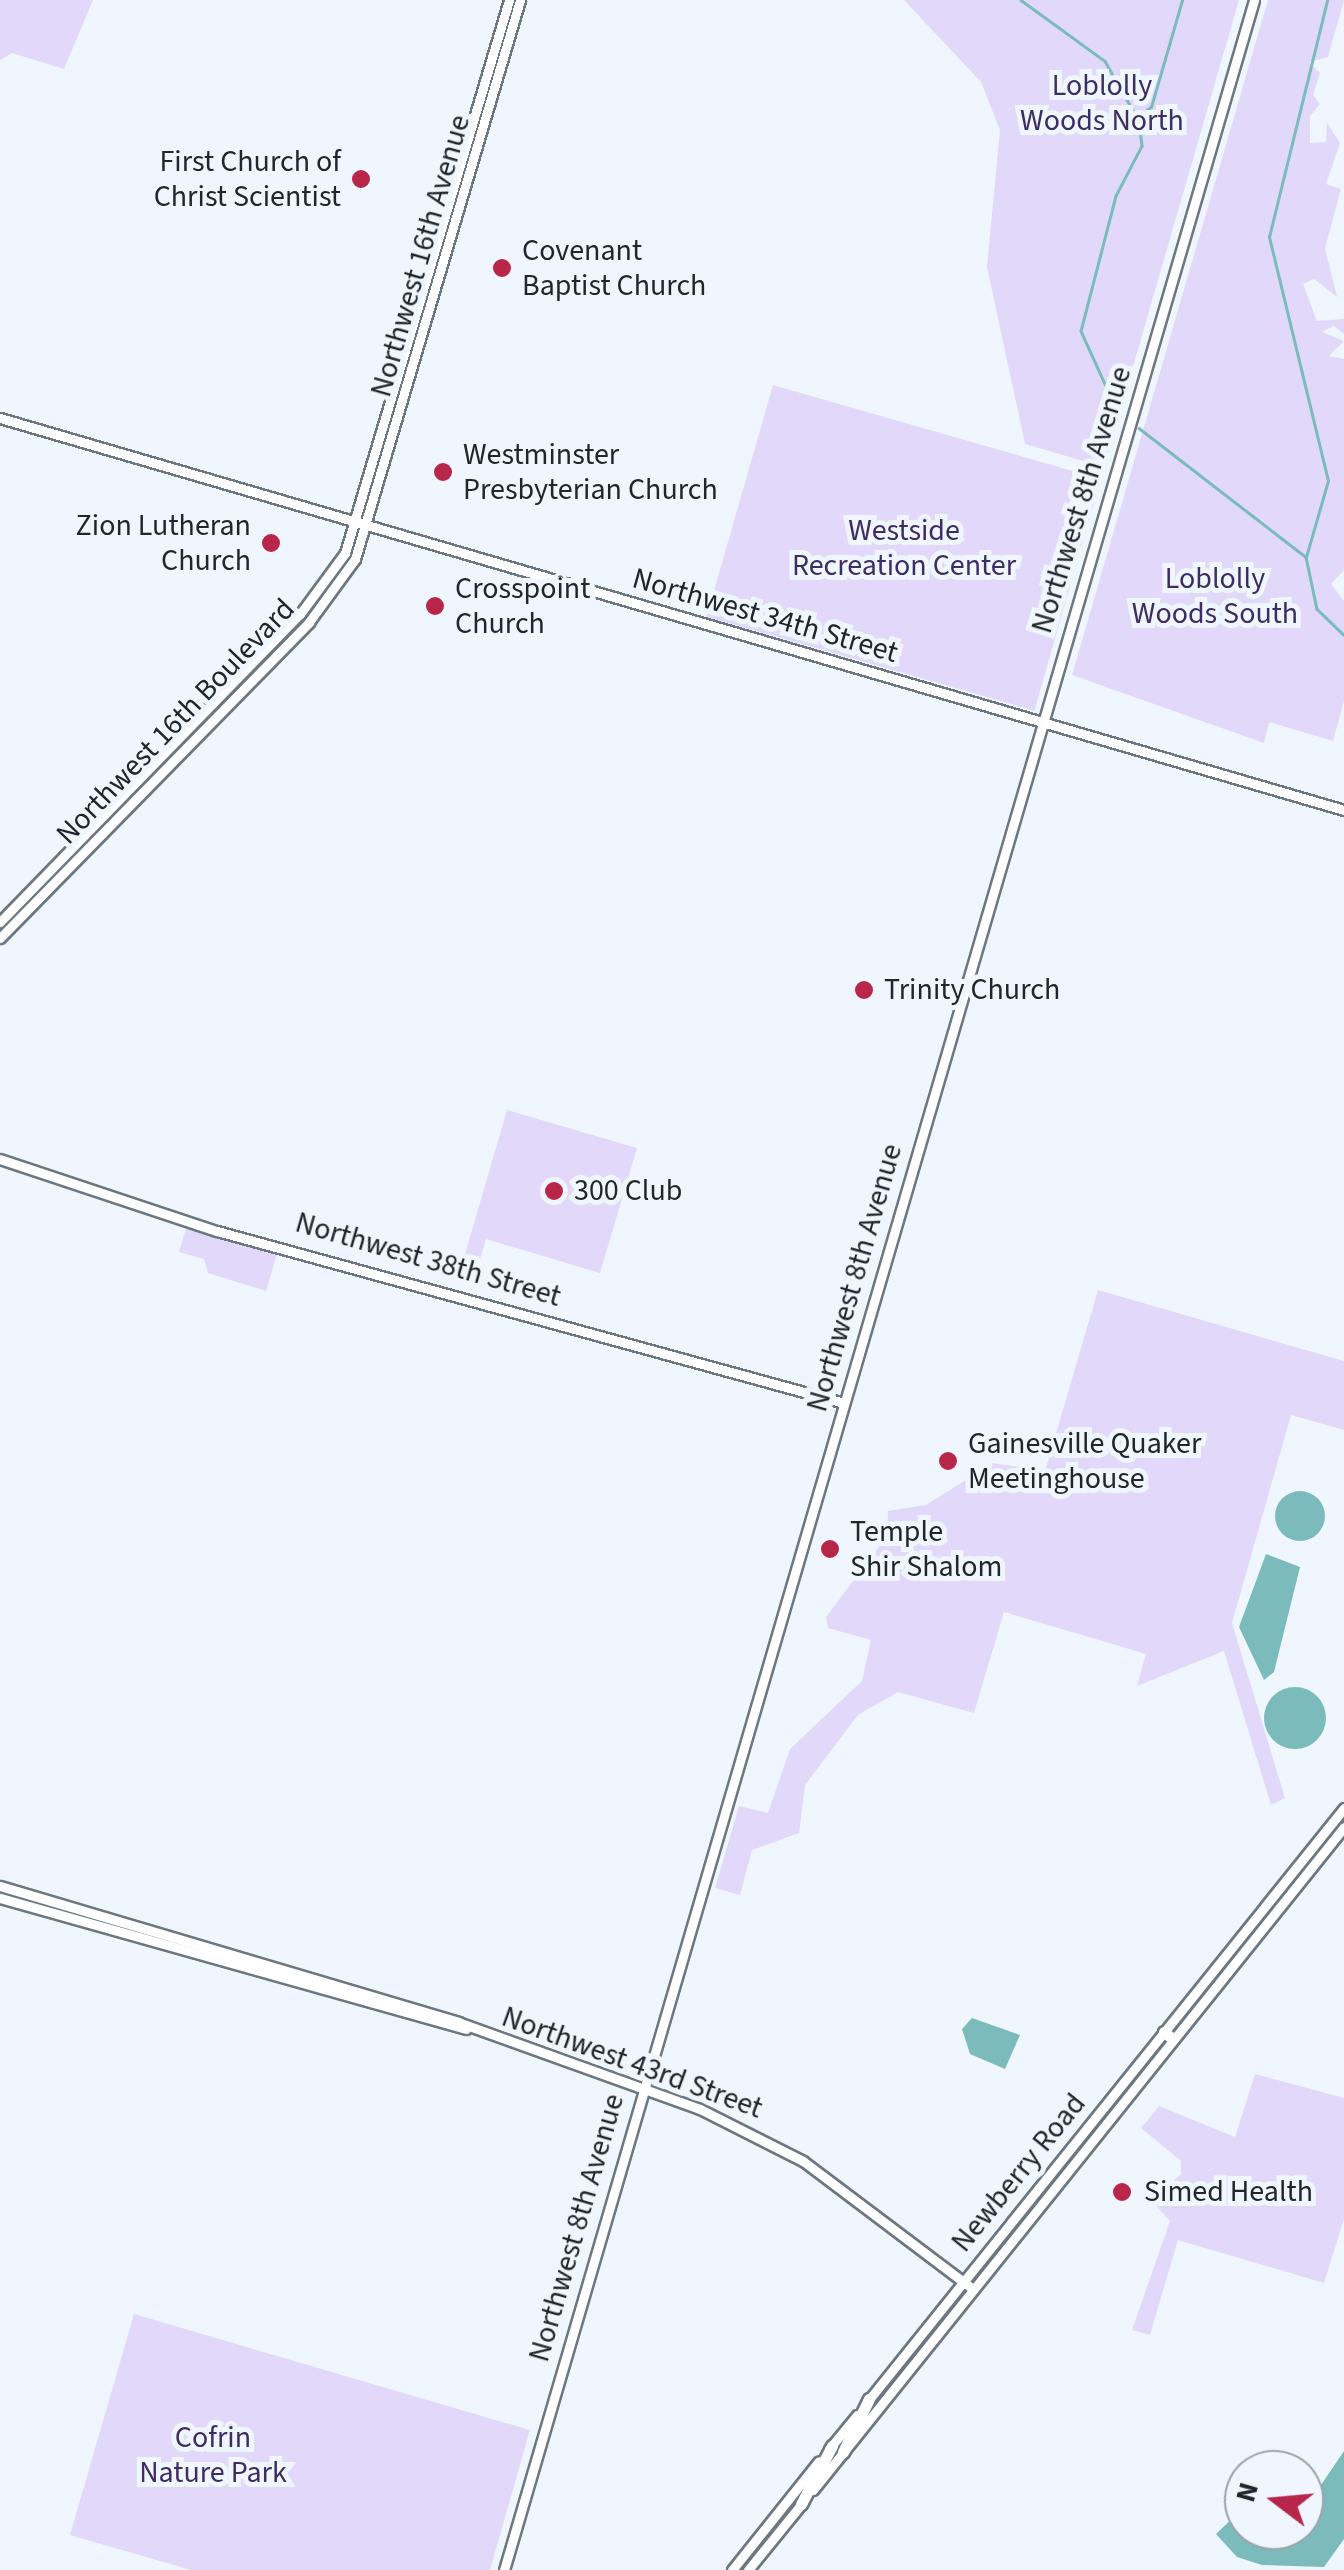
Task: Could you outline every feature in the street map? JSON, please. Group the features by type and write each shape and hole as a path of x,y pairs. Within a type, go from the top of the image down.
{"highway":[{"path":"801,2504 869,2400"}],"main road":[{"name":"Northwest 16th Avenue","path":"402,394 509,0"},
{"name":"Northwest 16th Avenue","path":"363,525 520,0"},
{"name":"Northwest 8th Avenue","path":"504,2570 1254,0"},
{"name":"Northwest 34th Street","path":"0,418 1344,810"},
{"name":"Northwest 16th Boulevard","path":"0,922 300,614 363,525"},
{"name":"Northwest 16th Boulevard","path":"0,938 309,622 363,525"},
{"name":"Northwest 38th Street","path":"0,1160 217,1231 844,1404"},
{"name":"Newberry Road","path":"732,2570 973,2289 1344,1808"},
{"name":"Newberry Road","path":"869,2400 1344,1826"},
{"name":"Northwest 43rd Street","path":"0,1886 231,1960"},
{"name":"Northwest 43rd Street","path":"0,1898 466,2029 643,2089 803,2161 973,2289"},
{"path":"748,2570 801,2504"}],"green space":[{"path":"0,0 93,0 64,69 12,53 0,60"},
{"name":"Loblolly Woods North","path":"904,0 1239,0 1104,467 1025,444 987,267 1000,130 981,82"},
{"name":"Loblolly Woods South","path":"1268,0 1344,0 1328,57 1309,62 1320,73 1313,95 1320,104 1310,116 1310,143 1326,142 1327,123 1340,143 1326,184 1341,189 1325,248 1337,297 1314,279 1303,284 1317,321 1344,319 1344,334 1334,326 1322,332 1344,341 1329,356 1344,359 1344,570 1331,584 1344,601 1344,701 1333,741 1269,722 1264,743 1072,675"},
{"name":"Westside Recreation Center","path":"773,385 1101,479 1034,711 707,617"},
{"name":"300 Club","path":"507,1110 637,1148 600,1273 486,1239 473,1283 458,1278"},
{"path":"188,1222 278,1251 266,1291 208,1273 204,1259 179,1252"},
{"path":"1098,1290 1344,1361 1344,1430 1291,1415 1232,1623 1285,1798 1271,1805 1224,1651 1137,1686 1146,1654 1004,1612 974,1713 898,1692 858,1715 805,1785 799,1833 752,1850 740,1895 715,1888 739,1806 768,1813 790,1749 862,1681 871,1640 828,1628 826,1617 887,1536 888,1511 926,1505 993,1463 1045,1471"},
{"path":"1255,2074 1344,2098 1344,2219 1324,2283 1178,2240 1150,2335 1132,2330 1170,2221 1152,2201 1181,2174 1181,2161 1141,2128 1159,2106 1235,2137"},
{"name":"Cofrin Nature Park","path":"134,2314 530,2430 490,2570 191,2570 70,2535"}],"water":[{"path":"1300,1491 1318,1498 1325,1516 1318,1534 1300,1541 1282,1534 1275,1516 1282,1498"},
{"path":"1266,1554 1300,1567 1274,1672 1264,1680 1239,1627"},
{"path":"1295,1687 1317,1696 1326,1718 1317,1740 1295,1749 1273,1740 1264,1718 1273,1696"},
{"path":"972,2018 1020,2035 1005,2069 970,2054 962,2029"},
{"path":"1344,2451 1344,2539 1324,2567 1262,2565 1237,2557 1231,2550 1324,2550 1324,2480"},
{"path":"1224,2526 1224,2543 1216,2534"}],"waterway":[{"path":"1021,0 1105,61 1139,121 1142,146 1116,196 1081,331 1120,417"},
{"path":"1137,117 1151,107 1182,0"},
{"path":"1306,557 1328,481 1269,237 1327,0"},
{"path":"1139,428 1306,557 1317,609 1344,635"}],"place":[{"name":"First Church of Christ Scientist","path":"361,179"},
{"name":"Covenant Baptist Church","path":"502,268"},
{"name":"Westminster Presbyterian Church","path":"443,472"},
{"name":"Zion Lutheran Church","path":"271,543"},
{"name":"Crosspoint Church","path":"435,606"},
{"name":"Trinity Church","path":"864,990"},
{"name":"300 Club","path":"554,1191"},
{"name":"Gainesville Quaker Meetinghouse","path":"948,1461"},
{"name":"Temple Shir Shalom","path":"830,1549"},
{"name":"Simed Health","path":"1122,2192"}]}
